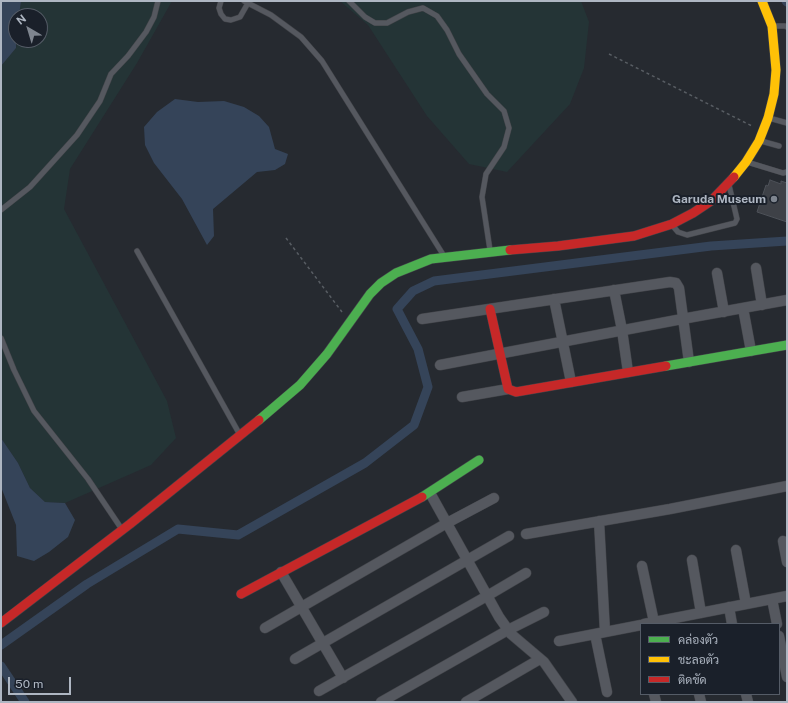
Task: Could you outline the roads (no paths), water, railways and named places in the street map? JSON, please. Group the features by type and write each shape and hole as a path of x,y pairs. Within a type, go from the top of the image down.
{"street":[{"path":"1,623 122,529 300,385 327,354 370,294 381,283 396,273 431,259 558,246 634,236 672,224 711,201 729,184 746,162 759,141 768,118 774,94 776,70 772,26 762,1"},
{"path":"756,268 762,305"},
{"path":"717,273 724,312"},
{"path":"422,319 670,282 676,283 679,288 688,362"},
{"path":"614,290 628,372"},
{"path":"554,299 571,382"},
{"path":"440,366 622,330 787,300"},
{"path":"743,308 751,351"},
{"path":"490,309 508,389"},
{"path":"462,396 508,389 516,392 787,344"},
{"path":"241,594 430,493 478,460"},
{"path":"526,534 787,486"},
{"path":"430,493 487,596 508,630 544,662 572,702"},
{"path":"265,628 494,498"},
{"path":"598,521 600,633 607,692"},
{"path":"295,659 509,536"},
{"path":"783,541 787,562"},
{"path":"736,550 746,604"},
{"path":"692,560 701,613"},
{"path":"642,566 649,623 687,620 701,613 787,596"},
{"path":"281,572 343,678"},
{"path":"319,691 526,573"},
{"path":"772,599 777,623"},
{"path":"729,607 732,623"},
{"path":"382,702 508,630 544,612"},
{"path":"559,641 640,625"},
{"path":"780,641 787,677"},
{"path":"466,702 540,659"}],"lane":[{"path":"1,210 30,187 77,135 100,101 111,74 128,56 146,32 154,17 158,1"},
{"path":"221,1 219,8 225,19 231,20 240,17 246,2 271,15 301,37 322,61 445,257"},
{"path":"349,1 365,17 375,23 387,23 408,12 422,8 437,16 447,30 459,54 486,94 504,111 509,128 504,147 486,174 482,197 490,252"},
{"path":"772,26 787,27"},
{"path":"768,118 787,123"},
{"path":"759,141 779,146"},
{"path":"746,162 783,173 787,172"},
{"path":"672,224 678,232 687,235 735,223 737,219 729,184"},
{"path":"137,251 240,435"},
{"path":"1,338 14,370 34,411 88,479 122,529"}],"water":[{"path":"1,1 21,1 20,8 8,8 8,48 16,48 1,66"},
{"path":"175,99 198,102 224,101 244,107 259,116 269,127 275,149 288,154 285,164 275,170 257,172 213,209 214,236 207,245 182,199 154,163 145,145 144,127 157,112"},
{"path":"1,438 18,463 30,488 45,502 65,503 75,520 68,537 49,552 34,561 17,556 16,525 1,487"}],"waterway":[{"path":"1,645 87,584 178,529 238,535 365,463 414,425 428,387 418,349 397,309 413,291 434,281 711,246 787,241"},
{"path":"1,666 25,702"}],"place":[{"name":"Garuda Museum","path":"774,199"}]}
